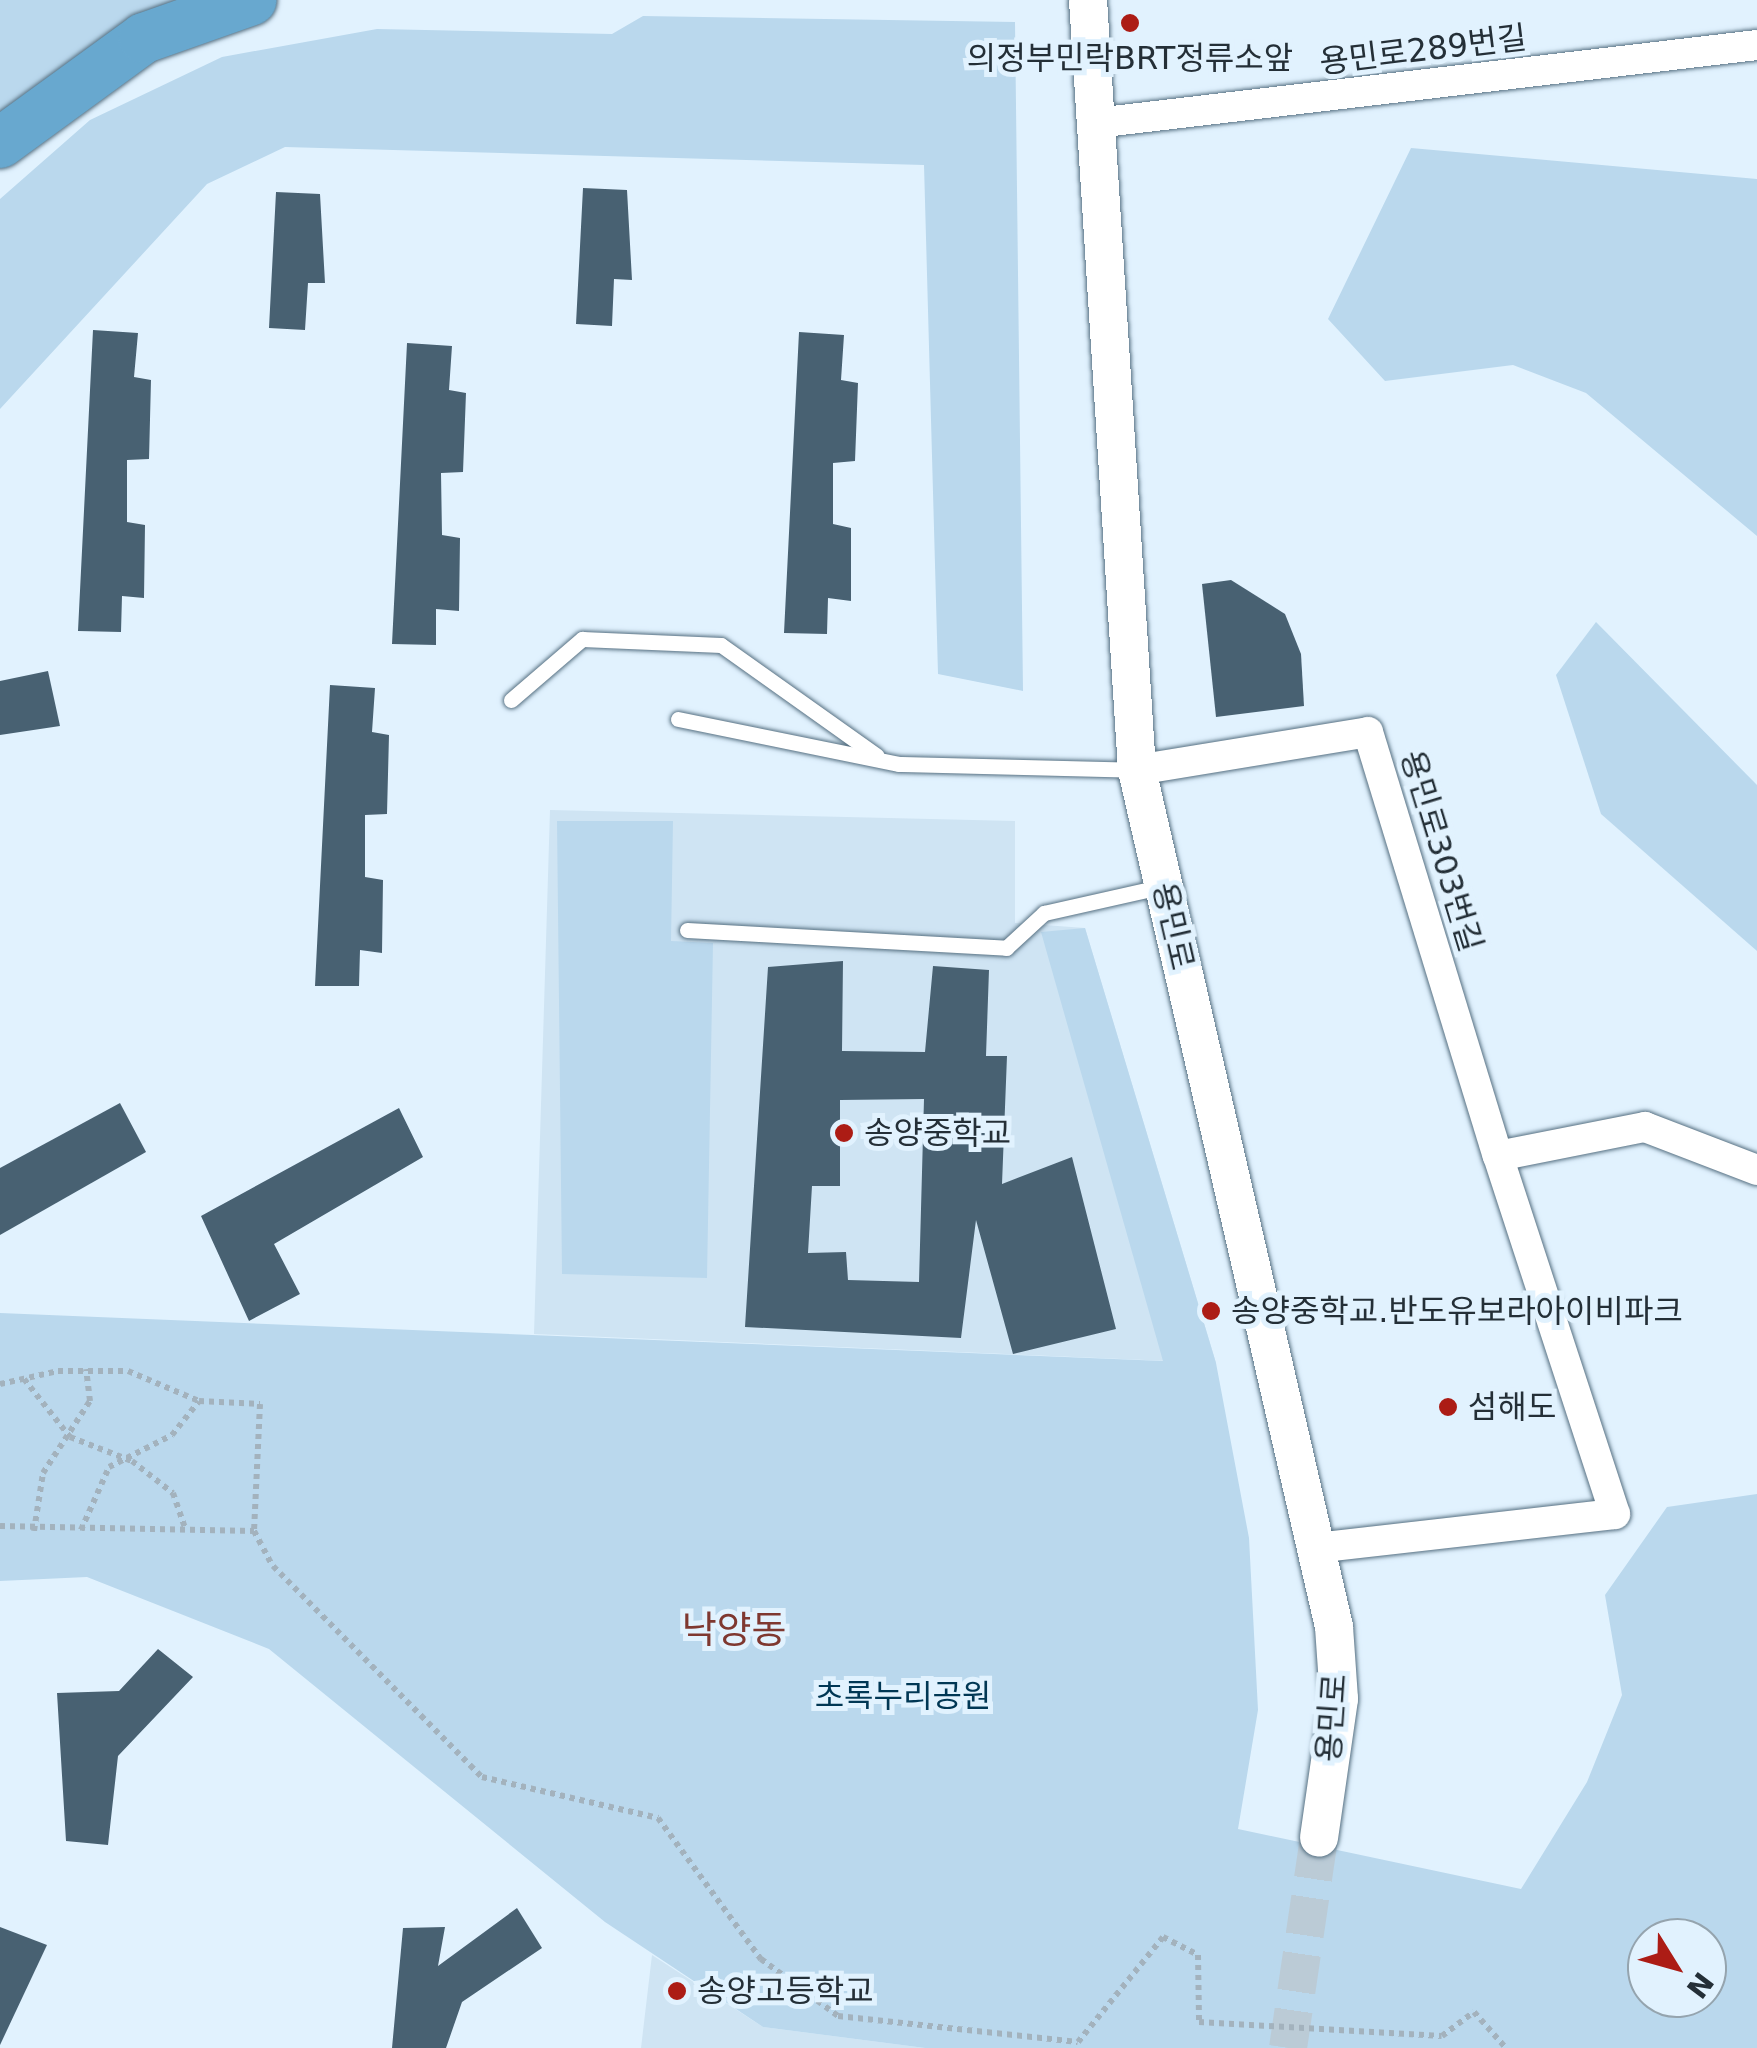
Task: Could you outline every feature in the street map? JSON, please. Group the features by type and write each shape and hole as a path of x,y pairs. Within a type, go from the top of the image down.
{"highway":[{"path":"0,143 144,38 252,0"}],"street":[{"name":"용민로","path":"1088,0 1138,770 1316,1548 1339,1698 1318,1838"},
{"name":"용민로289번길","path":"1096,123 1757,45"},
{"name":"용민로303번길","path":"1138,770 1368,732 1498,1156 1615,1514 1316,1548"},
{"path":"1498,1156 1646,1127 1757,1170"}],"lane":[{"path":"511,700 582,639 721,644 884,761"},
{"path":"678,720 884,761 988,773 1138,770"},
{"path":"687,930 1006,948 1044,913 1164,886"}],"path":[{"path":"34,1532 42,1474 70,1438 90,1402 86,1369"},
{"path":"0,1384 86,1369 146,1376 198,1401 260,1404 254,1530 273,1566 482,1777 658,1818 762,1959 838,2016 1078,2042 1163,1937 1198,1955 1199,2022 1442,2036 1474,2012 1506,2048"},
{"path":"24,1379 70,1438 132,1461 172,1493 185,1527"},
{"path":"80,1530 109,1468 132,1461 198,1401"},
{"path":"0,1526 34,1532 185,1527 254,1530"}],"shaded area":[{"name":"송양중학교","path":"550,810 1015,821 1015,923 1085,928 1216,1363 534,1334"},
{"name":"송양고등학교","path":"652,1955 763,2027 925,2048 641,2048"}],"green space":[{"path":"0,0 212,0 0,124"},
{"path":"643,16 1015,22 1023,691 938,674 924,165 285,147 207,184 0,409 0,199 90,120 222,57 377,29 612,34"},
{"path":"1411,148 1757,179 1757,536 1586,393 1513,365 1385,381 1328,319"},
{"path":"1596,622 1757,785 1757,951 1601,814 1556,675"},
{"path":"557,821 673,821 671,941 713,943 707,1278 562,1274"},
{"name":"초록누리공원","path":"1085,928 1216,1363 1249,1538 1258,1710 1238,1829 1521,1889 1587,1782 1622,1695 1605,1595 1667,1507 1757,1494 1757,2048 925,2048 763,2027 605,1922 269,1649 87,1577 0,1581 0,1313 1163,1361 1041,932"}],"building":[{"path":"583,188 627,190 632,280 614,279 612,326 576,324"},
{"path":"276,192 320,194 325,283 308,283 305,330 269,328"},
{"path":"93,330 138,333 134,377 151,380 149,459 127,460 127,522 145,525 144,598 122,596 121,632 78,631"},
{"path":"799,332 844,335 841,380 858,383 855,461 833,463 833,524 851,528 851,601 828,598 827,634 784,633"},
{"path":"407,343 452,346 449,390 466,393 463,472 441,473 442,535 460,538 459,611 436,609 436,645 392,644"},
{"path":"1231,580 1285,614 1301,654 1304,706 1216,717 1202,584"},
{"path":"48,671 60,726 0,735 0,681"},
{"path":"330,685 375,688 372,732 389,735 387,814 365,815 365,877 383,880 382,953 360,950 359,986 315,986"},
{"path":"843,961 842,1051 925,1052 933,966 989,970 986,1056 1007,1056 1002,1184 1072,1157 1116,1329 1013,1354 976,1220 961,1338 745,1327 768,967","holes":["924,1099 919,1282 848,1280 846,1252 808,1253 812,1186 840,1186 840,1100"]},
{"path":"120,1103 146,1152 0,1235 0,1168"},
{"path":"399,1108 423,1157 274,1244 300,1294 249,1321 201,1216"},
{"path":"158,1649 193,1677 118,1756 108,1845 66,1841 57,1693 119,1691"},
{"path":"517,1908 542,1948 462,2002 446,2048 392,2048 403,1928 445,1927 438,1966"},
{"path":"0,1927 47,1945 0,2045"}],"tunnel":[{"path":"1288,2048 1319,1838"}],"place":[{"name":"의정부민락BRT정류소앞","path":"1130,23"},
{"name":"송양중학교","path":"844,1133"},
{"name":"송양중학교.반도유보라아이비파크","path":"1211,1311"},
{"name":"섬해도","path":"1448,1407"},
{"name":"송양고등학교","path":"677,1991"}],"district":[{"name":"낙양동","path":"734,1631"}]}
